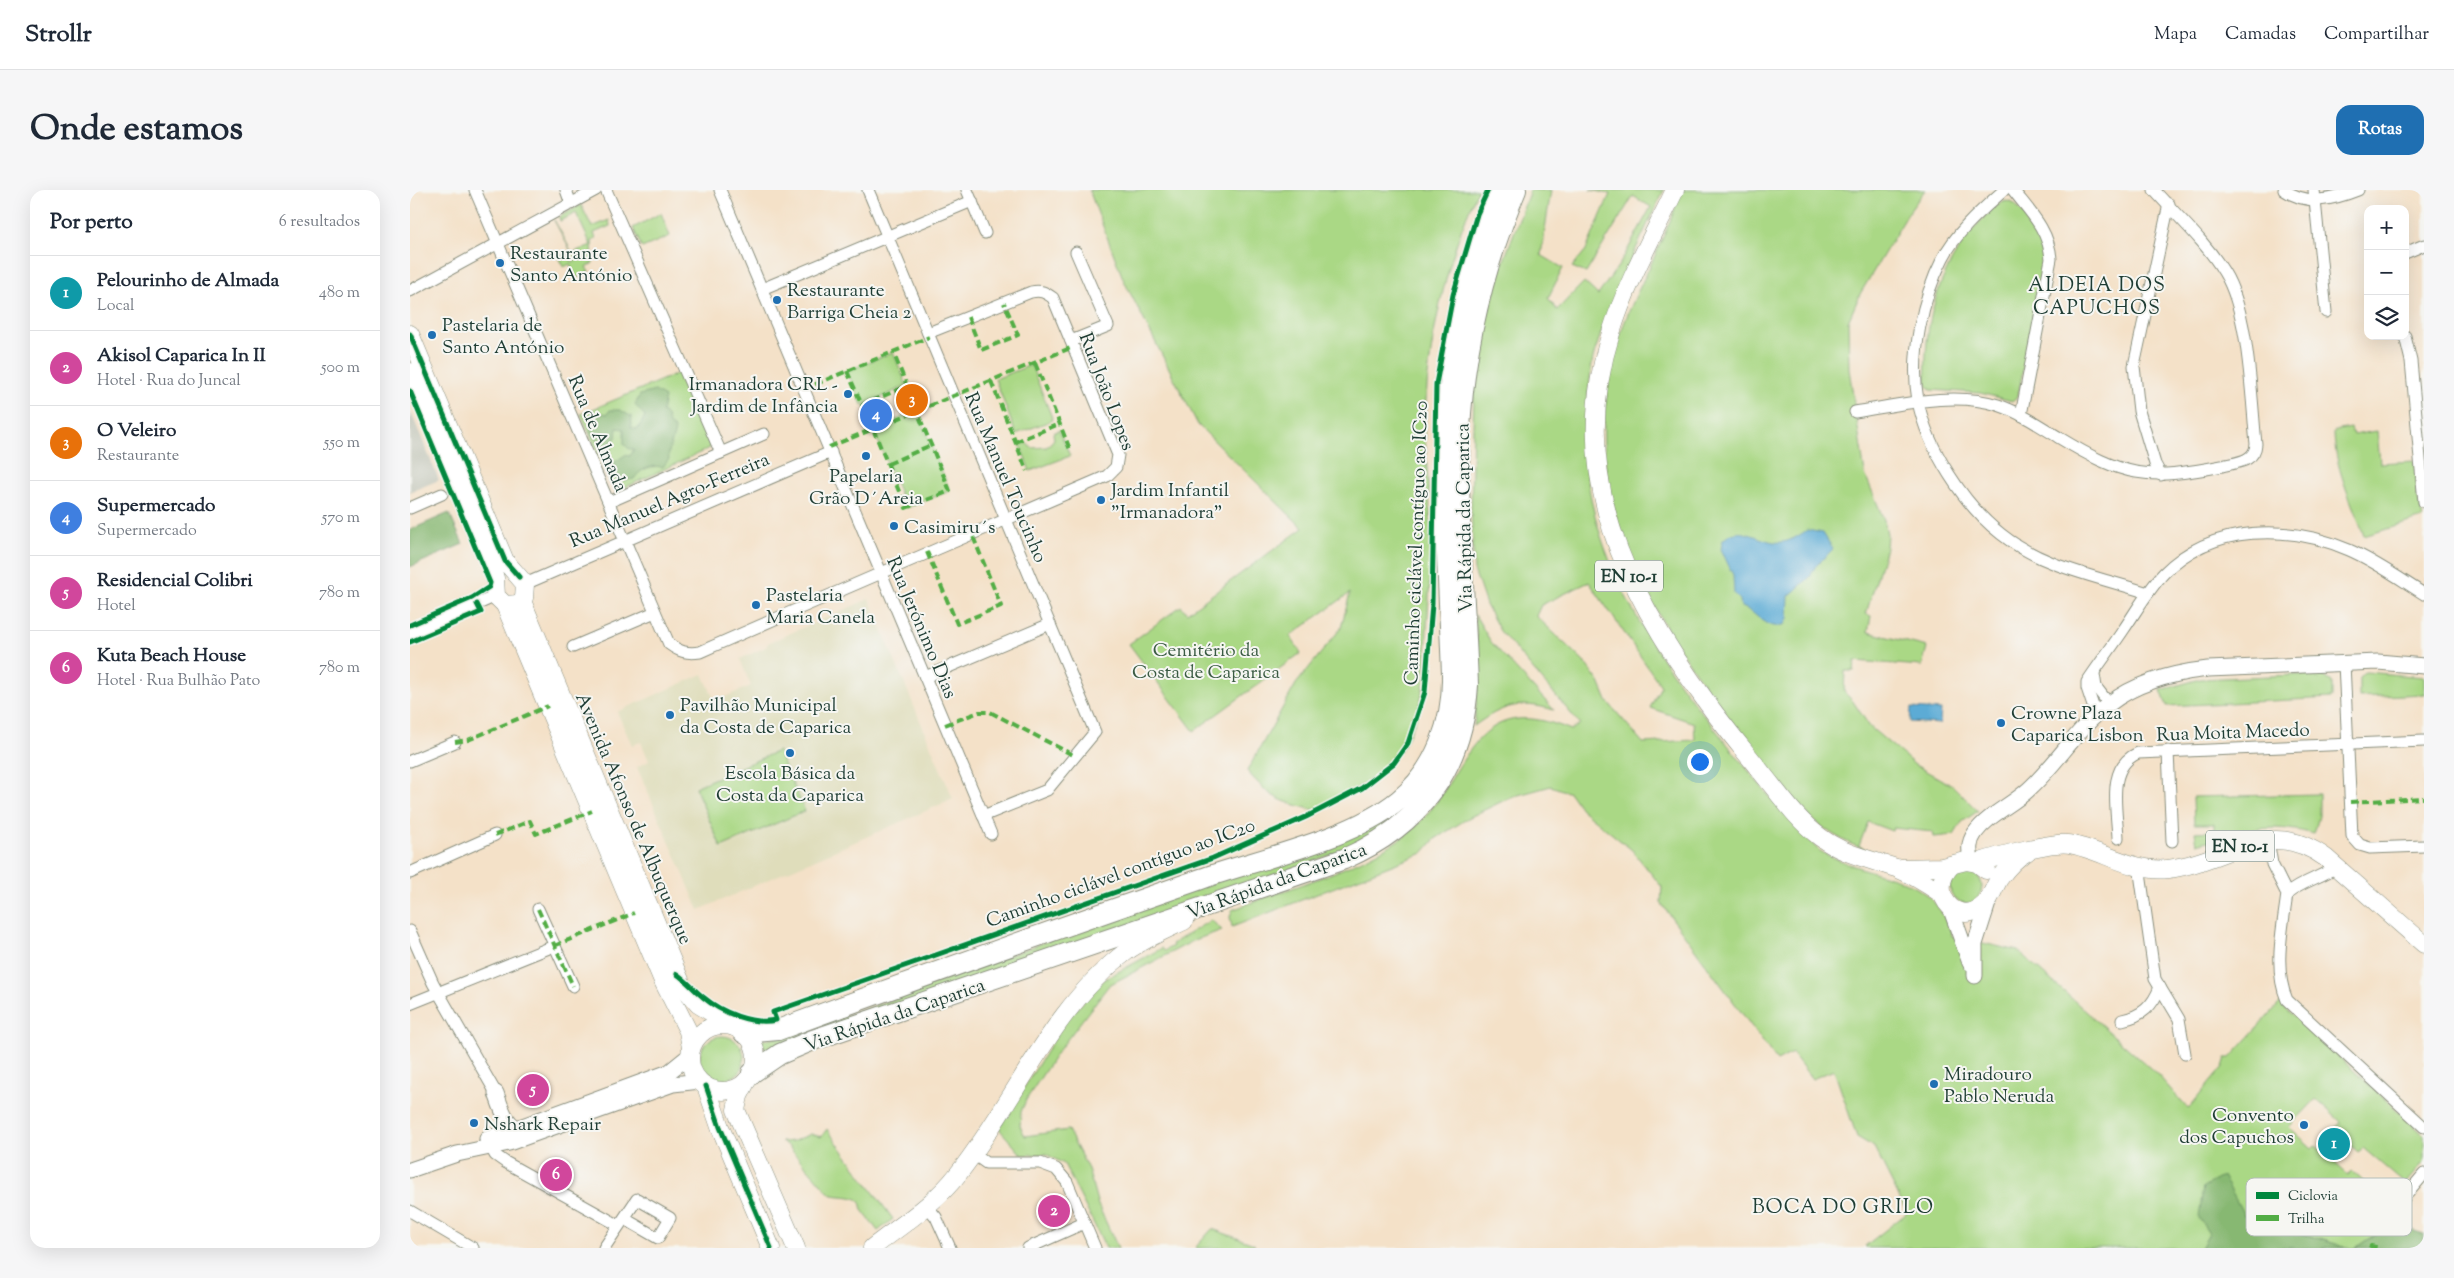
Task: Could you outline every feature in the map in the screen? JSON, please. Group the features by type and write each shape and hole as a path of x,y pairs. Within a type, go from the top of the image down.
{"highway":[{"name":"Via Rápida da Caparica","path":"741,1031 778,1030 999,949 1237,866 1338,834 1376,817 1413,787 1426,771 1439,746 1451,702 1452,675 1444,466 1448,390 1456,336 1471,270 1501,190"},
{"name":"Via Rápida da Caparica","path":"749,1077 780,1054 813,1040 1331,864 1382,840 1414,815 1445,773 1461,732 1468,685 1460,470 1463,395 1479,298 1498,235 1516,190"}],"main road":[{"name":"EN 10-1","path":"1675,190 1616,316 1602,364 1596,403 1596,451 1602,496 1609,524 1635,589 1667,647 1714,712 1794,812 1819,836 1840,850 1856,857 1895,868 1916,877 1960,912 1971,912 1981,908 1990,898 2008,867 2017,857 2027,851"},
{"name":"Avenida Afonso de Albuquerque","path":"410,334 505,561 510,592 663,982 688,1030 691,1051"},
{"name":"Avenida Afonso de Albuquerque","path":"410,372 495,578 510,592 682,985 698,1004 741,1031"},
{"name":"EN 10-1","path":"1895,868 1964,864 2051,845 2068,844 2139,866 2168,869 2193,864 2241,846 2268,840 2288,840 2307,846 2337,866 2424,944"},
{"path":"872,1248 926,1205 957,1175 1060,1019 1084,992 1127,951 1202,913 1331,864"},
{"path":"1946,900 1942,879 1964,864 1985,869 1990,877 1992,886 1990,898"},
{"path":"771,1248 703,1084 692,1069 691,1051 699,1035 710,1027 724,1025 741,1031 755,1051 756,1059 739,1096 736,1110 796,1248"},
{"path":"703,1084 727,1090 741,1085 749,1077"}],"street":[{"name":"Rua de Almada","path":"475,190 669,644 677,650 688,654 694,653 881,572"},
{"path":"566,190 571,204"},
{"path":"410,291 596,190"},
{"path":"606,190 721,453"},
{"name":"Rua Jerónimo Dias","path":"720,190 991,834"},
{"name":"Rua Manuel Toucinho","path":"868,190 1095,732 1047,790 983,816"},
{"path":"967,190 985,233"},
{"path":"2004,190 1957,236 1937,272 1923,314 1918,342 1918,402 1931,438 1948,474 1973,508 2002,535 2031,553 2148,593"},
{"path":"2013,190 2044,229 2050,244 2051,259 2020,415"},
{"path":"1855,412 1918,402 1977,401 1998,405 2020,415 2080,450 2116,468 2134,474 2182,474 2242,461 2252,456 2256,451 2256,444 2239,305 2224,272 2168,204 2154,190"},
{"path":"2284,190 2294,196 2314,195 2330,200 2358,190"},
{"path":"2314,195 2326,312"},
{"path":"762,289 972,201"},
{"path":"2161,475 2155,464 2139,411 2134,366 2168,204"},
{"path":"2409,251 2424,245"},
{"path":"1071,341 1108,326 1076,252"},
{"name":"Rua João Lopes","path":"881,572 1106,476 1117,464 1117,452 1053,298 1038,291 928,333"},
{"path":"2406,340 2412,362 2424,502"},
{"path":"609,502 764,434"},
{"name":"Rua Manuel Agro-Ferreira","path":"410,634 831,452"},
{"path":"410,508 442,494"},
{"path":"2096,715 2087,688 2087,682 2148,593 2165,572 2197,549 2230,536 2268,532 2297,535 2338,545 2351,550 2424,594"},
{"path":"573,647 655,612"},
{"path":"925,677 1050,624"},
{"path":"1964,864 1971,839 1988,820 2029,790 2096,715 2109,704 2149,682 2181,672 2208,668 2378,662 2424,666"},
{"path":"2344,663 2352,830 2356,841 2360,846 2370,848 2424,846"},
{"path":"2094,674 2096,687 2109,704"},
{"name":"Rua Moita Macedo","path":"2118,838 2116,777 2124,761 2138,753 2424,741"},
{"path":"410,761 455,742"},
{"path":"2168,751 2172,841"},
{"path":"410,873 495,835"},
{"path":"2268,840 2272,864 2287,894 2280,962 2281,982 2287,1000 2424,1127"},
{"path":"2139,866 2155,979 2179,1019 2185,1054"},
{"path":"2287,894 2308,880 2327,874 2337,866"},
{"path":"1946,900 1975,976 1975,944 1990,898"},
{"path":"538,909 573,986"},
{"path":"410,931 438,992 496,1092 520,1125"},
{"path":"410,1004 554,946"},
{"path":"2122,1020 2132,1018 2149,1008 2156,999 2160,987"},
{"path":"410,1170 457,1154 471,1144 490,1141 520,1125 669,1072 691,1051"},
{"path":"520,1125 673,1084 703,1084"},
{"path":"490,1141 495,1155 505,1162 621,1222 604,1248"},
{"path":"972,1153 986,1163 1040,1163 1056,1169 1067,1182 1095,1248"},
{"path":"2412,1188 2424,1174"},
{"path":"926,1205 936,1217 950,1248"},
{"path":"410,1211 473,1248"},
{"path":"1028,1248 1084,1223"}],"shaded area":[{"path":"410,410 439,480 410,492"},
{"name":"Escola Básica da Costa da Caparica","path":"869,599 953,799 699,910 637,767 649,761 641,742 632,745 617,712 703,674 715,701 751,686 740,659 766,647 768,643"}],"green space":[{"name":"Cemitério da Costa de Caparica","path":"1089,190 1478,190 1456,245 1447,274 1429,365 1425,424 1431,523 1431,560 1425,674 1420,705 1410,734 1394,759 1384,769 1362,785 1314,810 1276,798 1263,788 1247,771 1296,684 1341,628 1350,593 1290,636 1301,653 1194,731 1129,644 1181,606 1187,613 1303,528 1198,425 1124,281"},
{"path":"1530,190 1551,190 1541,255 1563,268 1548,298 1557,310 1584,282 1598,295 1621,262 1651,207 1633,196 1586,273 1572,267 1586,250 1610,194 1590,190 1664,190 1618,289 1595,351 1589,387 1585,435 1588,482 1598,527 1614,570 1634,612 1658,653 1686,692 1766,792 1817,849 1855,866 1905,882 1920,890 1932,901 1943,916 1952,936 2018,951 2158,1075 2188,1109 2223,1067 2226,1058 2230,1058 2280,1003 2424,1135 2424,1162 2410,1178 2398,1178 2363,1148 2358,1152 2334,1130 2341,1122 2316,1099 2289,1127 2312,1148 2315,1145 2348,1175 2352,1171 2360,1178 2246,1178 2246,1216 2200,1218 2209,1234 2201,1248 1866,1248 1865,1246 1907,1213 1874,1147 1857,1137 1834,1070 1812,1079 1792,1053 1777,1061 1661,903 1662,887 1632,850 1581,809 1570,793 1551,786 1511,797 1470,817 1435,839 1423,853 1232,927 1230,917 1232,910 1318,879 1360,861 1400,839 1423,819 1470,750 1487,732 1508,721 1535,719 1571,730 1580,724 1500,631 1486,605 1474,570 1471,508 1474,390 1483,331 1501,268","holes":["1589,582 1661,686 1650,708 1694,723 1695,740 1643,743 1607,701 1599,682 1585,663 1536,616 1541,605"]},
{"path":"1682,190 1925,190 1909,212 1860,294 1848,322 1849,369 1865,474 1884,520 1887,534 1886,548 1866,614 1871,616 1868,632 1927,647 1922,666 1855,661 1854,671 1845,671 1844,692 1852,700 1870,727 1915,765 1953,786 1978,811 1962,822 1954,835 1934,837 1933,832 1893,828 1892,831 1868,822 1859,846 1872,852 1851,844 1817,823 1790,796 1696,673 1670,633 1646,590 1626,546 1612,501 1605,455 1605,409 1608,388 1613,359 1624,324 1666,231"},
{"path":"2006,201 2017,206 2032,225 2041,245 2042,253 2042,269 2018,396 2012,401 1980,393 1931,390 1926,384 1927,341 1930,320 1942,280 1963,242 1994,208"},
{"path":"581,205 592,227 609,220 610,226 594,233 596,239 592,241 593,263 586,267 589,272 576,278 570,264 564,267 559,257 567,252 572,262 576,260 572,253 591,245 576,213 560,221 559,217"},
{"path":"661,213 670,236 642,248 633,228"},
{"path":"893,352 907,386 862,405 847,371"},
{"path":"1031,365 1053,420 1016,434 995,379"},
{"path":"681,372 711,445 710,448 624,488 615,489 610,482 581,414"},
{"path":"655,391 665,397 662,412 667,415 668,423 675,429 669,459 663,467 647,468 634,479 620,481 615,474 615,462 625,455 630,456 634,449 629,449 624,444 624,429 617,428 616,438 611,442 612,448 605,452 591,433 591,424 603,413 607,414 610,410 620,410 632,417 631,428 638,429 645,416 635,405 640,395"},
{"path":"917,411 950,491 906,508 873,429"},
{"path":"2351,428 2353,435 2377,431 2380,463 2415,461 2417,495 2423,518 2364,536 2344,484 2335,444 2334,431"},
{"path":"1059,430 1070,456 1030,471 1020,445 1026,443 1032,448 1047,447 1054,439 1053,433"},
{"path":"449,513 463,544 410,567 410,530"},
{"path":"1475,615 1491,642 1554,710 1531,705 1512,706 1494,713 1474,726 1479,677"},
{"path":"2365,672 2424,677 2424,694 2359,697 2359,678"},
{"path":"2320,674 2332,682 2332,698 2167,706 2161,690 2200,679"},
{"path":"778,751 805,811 721,847 695,787"},
{"path":"2319,794 2319,816 2314,834 2289,829 2265,828 2242,833 2219,843 2218,838 2197,844 2195,832 2214,831 2214,824 2194,824 2193,797"},
{"path":"1411,807 1358,845 767,1055 762,1040 787,1036 866,1009 1401,809"},
{"path":"1966,871 1977,876 1982,887 1977,898 1966,903 1955,898 1950,887 1955,876"},
{"path":"1211,920 1222,930 1195,940 1109,985 1056,1054 1026,1100 1021,1112 1020,1126 1025,1136 1068,1130 1088,1169 1098,1205 1118,1248 1106,1248 1064,1164 1046,1154 1022,1155 1000,1130 1000,1126 1066,1020 1105,979 1162,948 1164,951 1173,946 1172,944"},
{"path":"718,1036 726,1036 738,1042 744,1058 738,1074 726,1080 718,1080 706,1074 700,1062 700,1054 706,1042"},
{"path":"827,1129 893,1219 878,1231 862,1210 860,1201 830,1194 787,1145 781,1142 794,1141 811,1134 821,1137"},
{"path":"2223,1176 2246,1216 2246,1236 2310,1236 2348,1248 2201,1248 2209,1234 2199,1218 2203,1187"},
{"path":"1212,1229 1254,1244 1255,1248 1195,1248"},
{"path":"2412,1230 2424,1234 2424,1248 2355,1248 2373,1236 2412,1236"},
{"path":"2310,1236 2373,1236 2355,1248 2348,1248"}],"water":[{"path":"1807,530 1823,533 1833,549 1815,567 1810,577 1789,596 1788,619 1785,624 1772,626 1741,607 1740,600 1734,594 1733,575 1721,549 1723,540 1730,535 1744,533 1774,542 1782,542 1792,539"},
{"path":"1911,708 1941,710 1940,724 1910,722"}],"marked path":[{"path":"968,317 981,350 1018,335 1004,303"},
{"path":"804,389 929,337"},
{"path":"829,447 1073,347"},
{"path":"847,371 862,405 907,386 893,352"},
{"path":"1035,363 1071,452"},
{"path":"991,381 1027,471"},
{"path":"873,429 906,508 950,491 917,411"},
{"path":"1015,442 1059,424"},
{"path":"888,464 931,445"},
{"path":"927,552 957,624 1001,606 972,534"},
{"path":"455,742 468,740 548,706"},
{"path":"945,725 979,712 990,712 1075,756"},
{"path":"2350,802 2424,798"},
{"path":"495,835 530,821 536,834 592,811"},
{"path":"538,909 573,986"},
{"path":"554,946 634,913"},
{"path":"2370,1248 2371,1246 2380,1248"}],"cycle path":[{"name":"Caminho ciclável contíguo ao IC20","path":"677,974 711,1003 728,1013 757,1021 776,1020 773,1012 1213,858 1306,817 1362,788 1394,763 1408,743 1425,692 1432,604 1436,384 1453,295 1477,214 1488,190"},
{"path":"410,334 505,561 519,577"},
{"path":"410,391 490,583 489,587 472,598 410,625"},
{"path":"410,642 481,612 477,604"},
{"path":"706,1086 720,1127 771,1248"}],"place":[{"name":"Restaurante Santo António","path":"500,263"},
{"name":"Restaurante Barriga Cheia 2","path":"777,300"},
{"name":"Pastelaria de Santo António","path":"432,335"},
{"name":"Irmanadora CRL - Jardim de Infância","path":"848,394"},
{"name":"O Veleiro","path":"912,400"},
{"name":"Supermercado","path":"876,415"},
{"name":"Papelaria Grão D´Areia","path":"866,456"},
{"name":"Jardim Infantil \"Irmanadora\"","path":"1101,500"},
{"name":"Casimiru´s","path":"894,526"},
{"name":"Pastelaria Maria Canela","path":"756,605"},
{"name":"Pavilhão Municipal da Costa de Caparica","path":"670,715"},
{"name":"Crowne Plaza Caparica Lisbon","path":"2001,723"},
{"name":"Escola Básica da Costa da Caparica","path":"790,753"},
{"name":"Miradouro Pablo Neruda","path":"1934,1084"},
{"name":"Residencial Colibri","path":"533,1090"},
{"name":"Nshark Repair","path":"474,1123"},
{"name":"Convento dos Capuchos","path":"2304,1125"},
{"name":"Pelourinho de Almada","path":"2334,1144"},
{"name":"Kuta Beach House","path":"556,1175"},
{"name":"Akisol Caparica In II","path":"1054,1211"}],"district":[{"name":"ALDEIA DOS CAPUCHOS","path":"2097,296"},
{"name":"BOCA DO GRILO","path":"1843,1206"}]}
